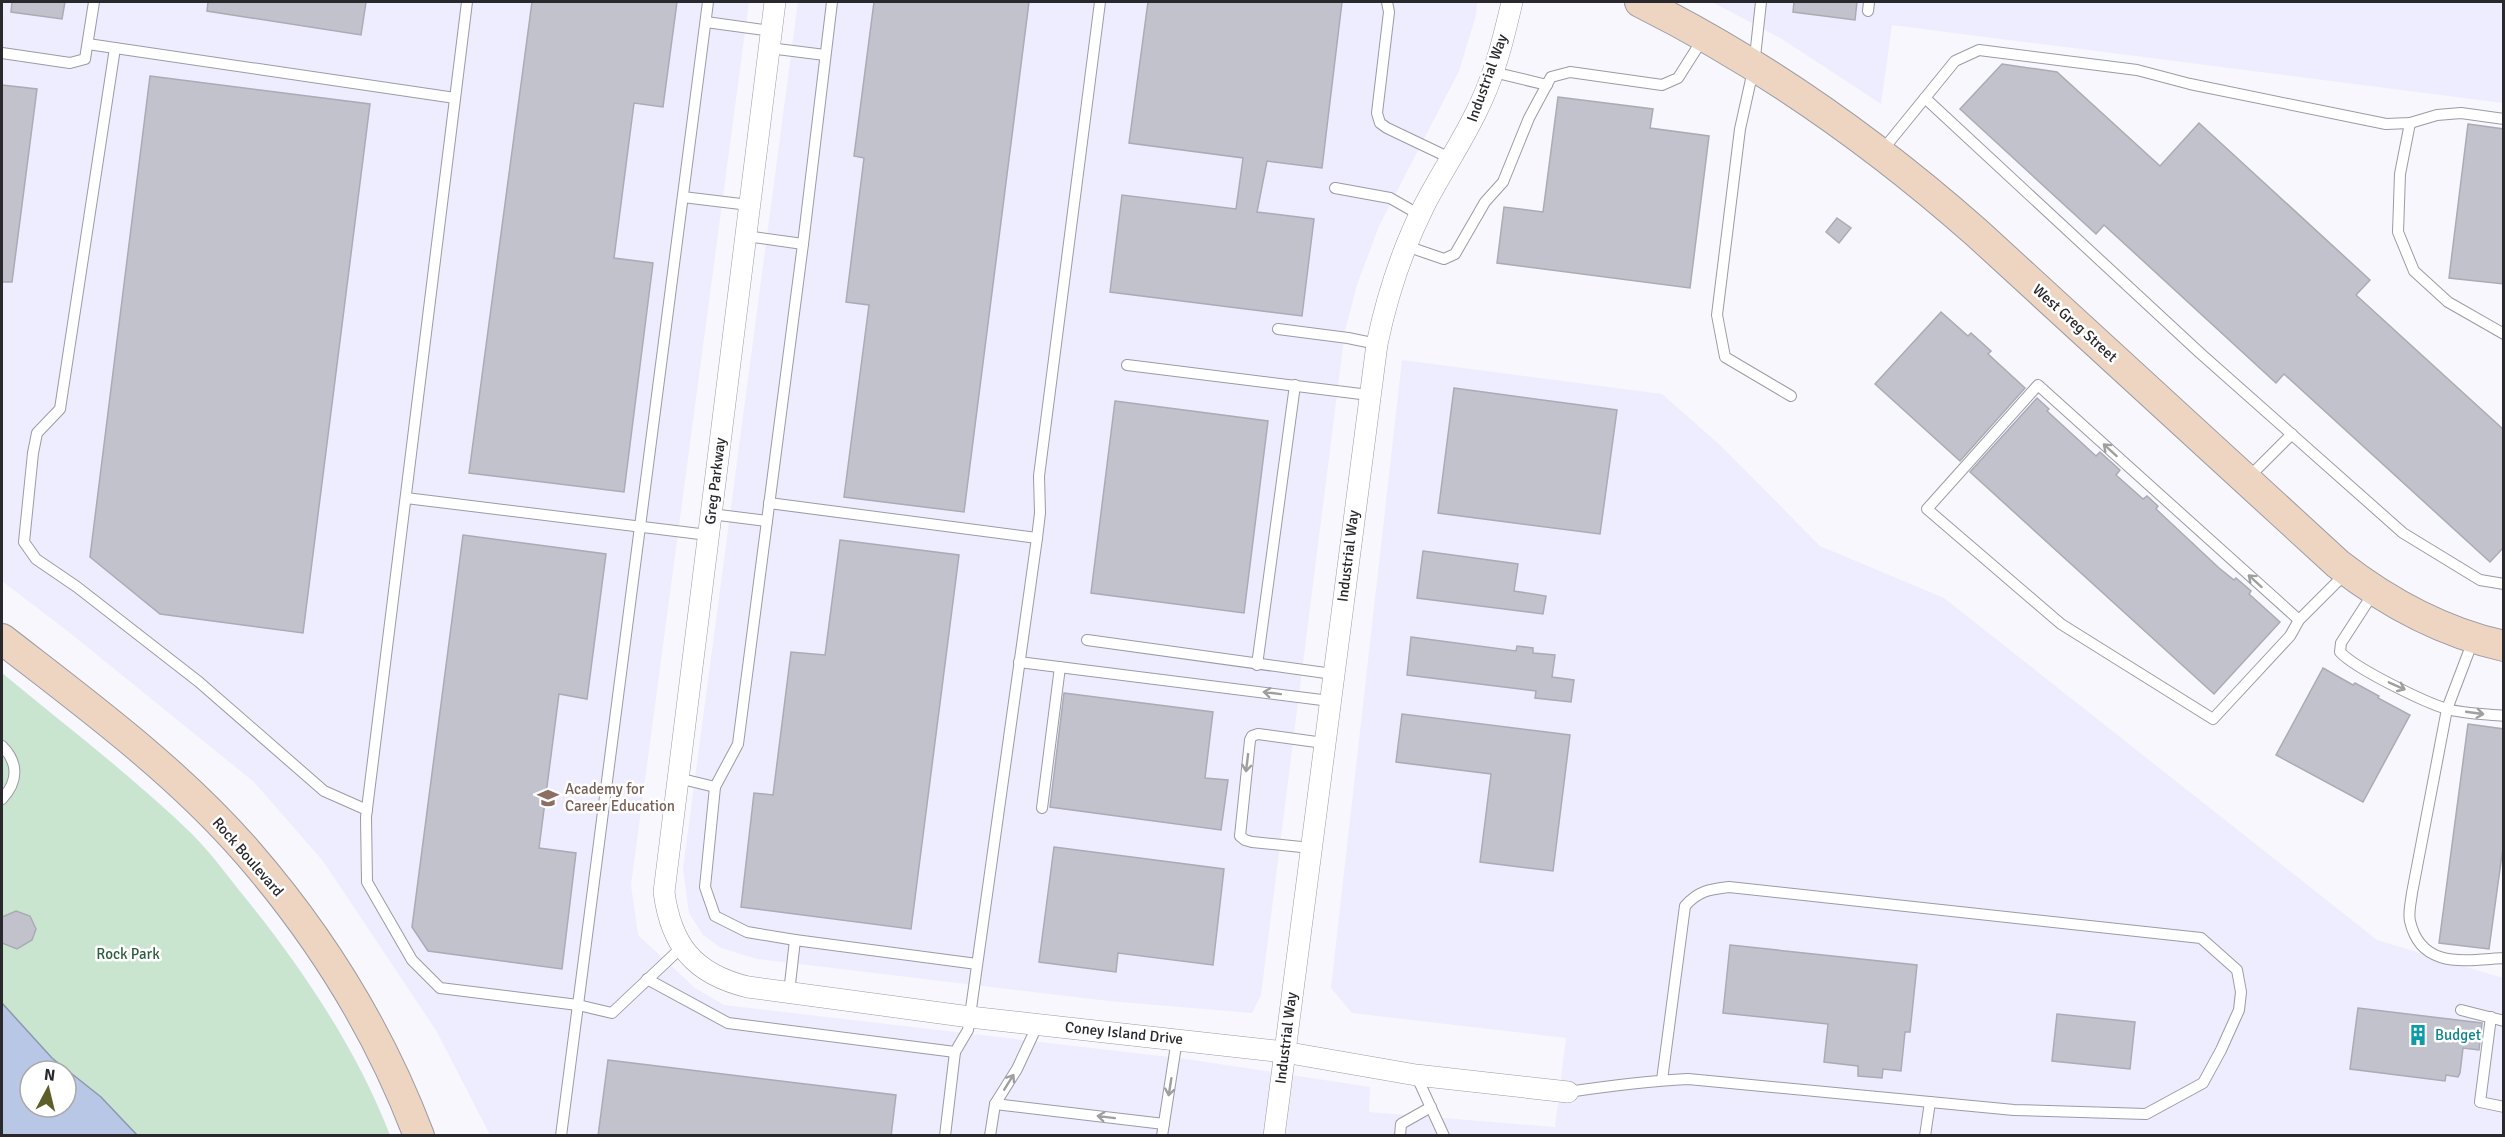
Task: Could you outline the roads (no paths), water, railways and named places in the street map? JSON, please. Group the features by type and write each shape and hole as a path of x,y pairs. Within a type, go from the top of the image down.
{"main road":[{"name":"West Greg Street","path":"1640,2 1754,66 1819,108 1880,152 1977,233 2348,571 2374,591 2427,621 2504,646"},
{"name":"Rock Boulevard","path":"2,639 134,744 201,805 247,852 283,896 344,985 391,1071 419,1136"}],"street":[{"name":"Greg Parkway","path":"685,951 667,917 664,892 775,2"},
{"name":"Industrial Way","path":"1274,1136 1377,344 1386,304 1406,246 1420,214 1452,159 1482,100 1512,2"},
{"name":"Coney Island Drive","path":"685,951 704,970 727,982 789,993 970,1017 1284,1052 1416,1075 1568,1092"}],"lane":[{"path":"2,54 70,63 85,59 94,2"},
{"path":"467,2 367,810 367,882 412,960 440,988 578,1005 612,1013 647,980 685,951"},
{"path":"561,1136 708,2"},
{"path":"832,2 738,744 716,787 705,887 716,916 747,932 976,964"},
{"path":"945,1136 955,1052 968,1030 970,1017 1040,513 1039,476 1100,2"},
{"path":"1387,2 1389,12 1377,113 1380,123 1452,159"},
{"path":"1761,2 1754,66 1740,129 1717,315 1725,357 1791,396"},
{"path":"706,22 825,55"},
{"path":"1406,246 1444,259 1455,254 1485,202 1503,182 1529,118 1551,77 1570,72 1662,85 1678,78 1704,37"},
{"path":"88,44 455,98"},
{"path":"115,48 60,409 37,433 24,542 36,560 77,587 183,669 324,791 367,810"},
{"path":"1880,152 1956,61 1979,50 2138,70 2190,84 2386,124 2410,123 2437,115 2461,113 2504,119"},
{"path":"1492,72 1546,85"},
{"path":"1925,98 2200,353 2403,532 2480,580 2504,584"},
{"path":"2410,123 2400,174 2398,232 2414,271 2448,302 2504,334"},
{"path":"1335,189 1390,198 1420,214"},
{"path":"683,197 749,205"},
{"path":"746,236 803,244"},
{"path":"1278,329 1377,344"},
{"path":"1127,365 1369,395"},
{"path":"2299,620 2038,385 1927,509 2061,624 2213,719 2290,636 2299,620 2348,571"},
{"path":"1257,665 1294,386"},
{"path":"2246,479 2292,434"},
{"path":"406,498 640,527 767,521"},
{"path":"769,503 1036,538"},
{"path":"2374,591 2341,643 2340,652 2348,661 2387,682 2447,709 2504,716"},
{"path":"2474,638 2447,709 2412,893 2410,920 2416,938 2436,958 2460,961 2504,958"},
{"path":"1087,640 1333,674"},
{"path":"1019,662 1330,701"},
{"path":"1042,808 1060,668"},
{"path":"1311,848 1252,842 1240,836 1250,740 1252,736 1258,734 1324,743"},
{"path":"2,746 13,761 15,771 9,791 2,799"},
{"path":"678,778 716,787"},
{"path":"1568,1092 1635,1082 1688,1079 2014,1110 2146,1114 2203,1083 2239,1010 2241,992 2237,970 2200,938 1729,886 1709,889 1694,896 1685,906 1662,1080"},
{"path":"789,993 795,940"},
{"path":"647,980 728,1023 955,1052"},
{"path":"2461,1010 2504,1021"},
{"path":"2491,1017 2480,1102 2504,1107"},
{"path":"990,1136 995,1104 1017,1069 1038,1024"},
{"path":"995,1104 1163,1130 1177,1039"},
{"path":"1416,1075 1444,1136"},
{"path":"1925,1136 1930,1102"},
{"path":"1400,1136 1401,1124 1431,1107"}],"water":[{"path":"2,1003 53,1059 18,1059 18,1119 78,1119 78,1079 101,1097 137,1135 2,1135"}],"place":[{"name":"Academy for Career Education","path":"548,798"},
{"name":"Budget","path":"2418,1035"}],"park label":[{"name":"Rock Park","path":"128,954"}]}
